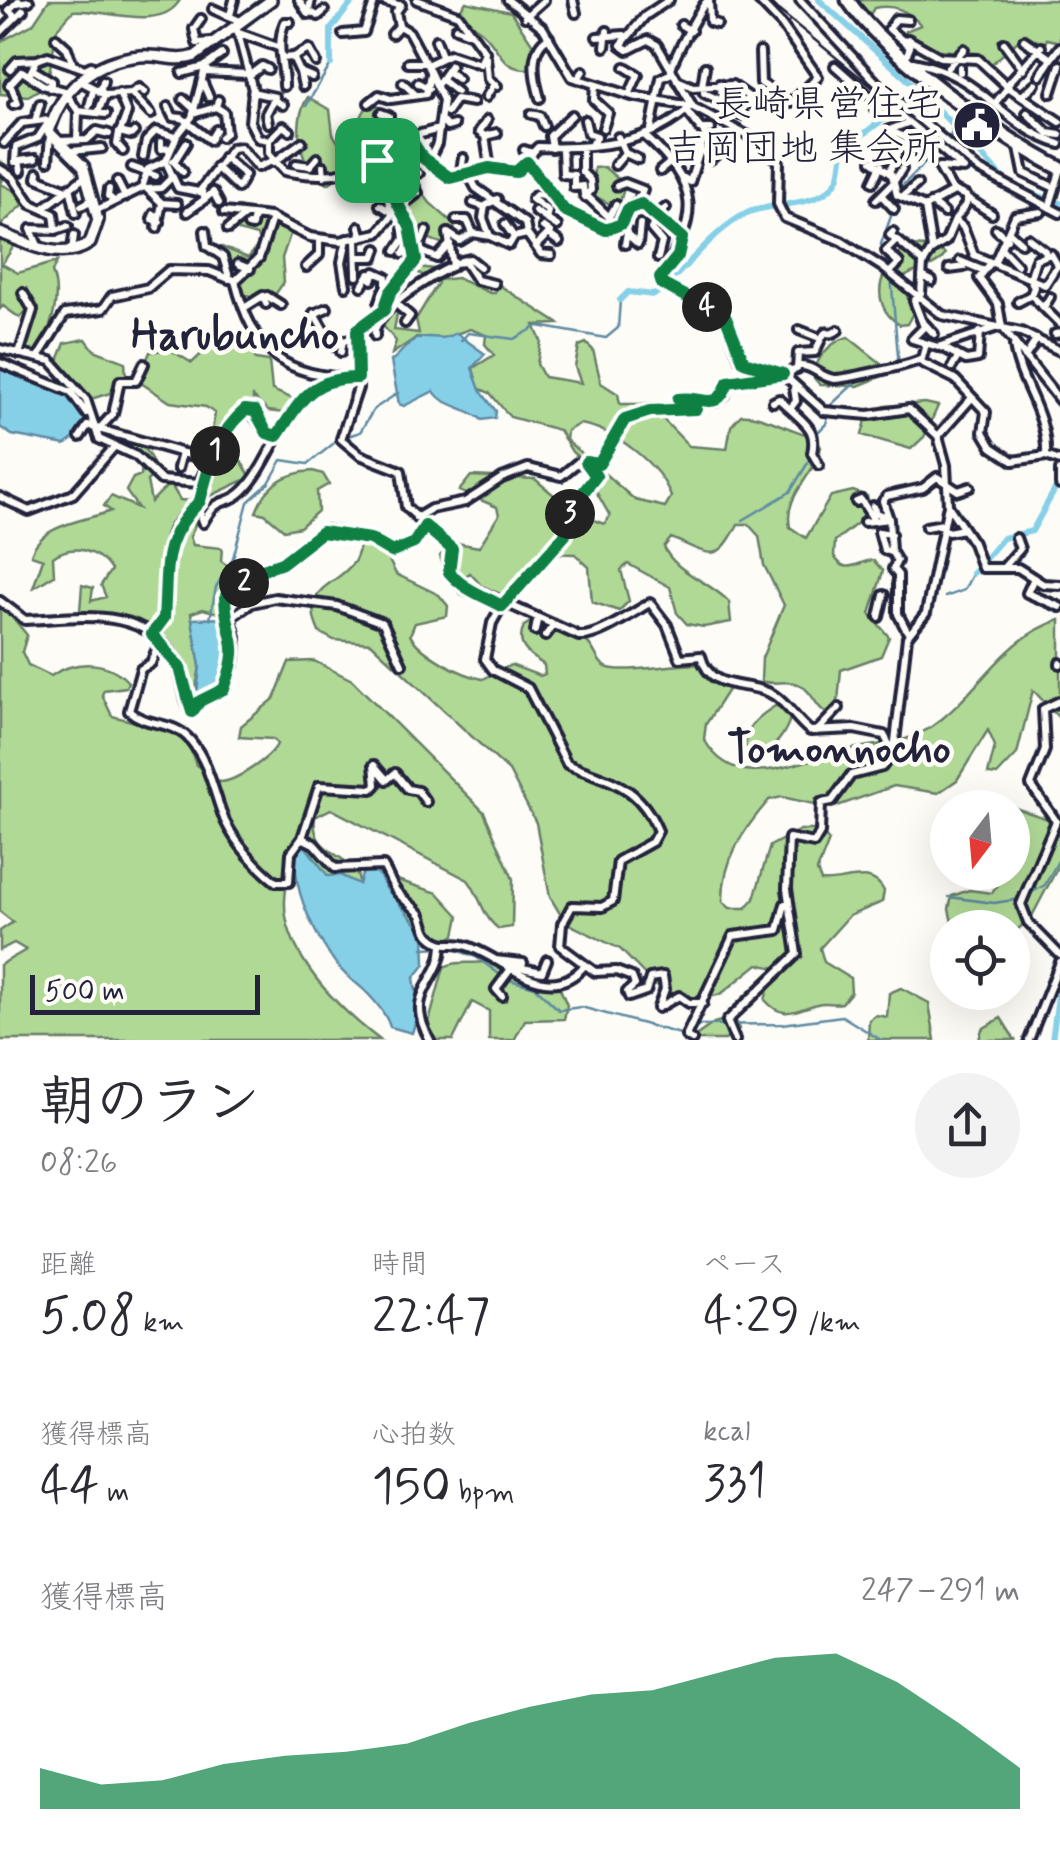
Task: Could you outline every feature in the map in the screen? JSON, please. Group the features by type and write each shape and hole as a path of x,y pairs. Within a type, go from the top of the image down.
{"highway":[{"path":"848,0 868,26 1016,146 1060,170"}],"main road":[{"path":"0,234 39,249 72,250 94,238 95,205 86,176 72,151 50,126 67,93 88,69 140,56 189,59 273,3"}],"street":[{"path":"230,15 234,0"},
{"path":"299,0 305,12 318,16 324,11"},
{"path":"311,0 311,12"},
{"path":"343,34 364,32 378,0 400,5 399,26 392,34"},
{"path":"417,0 458,14 470,32 476,59 496,85 486,97"},
{"path":"508,0 549,37 566,72 578,79 707,114 775,154 781,170 780,212 841,241 890,272 918,298 949,318 1000,327 1038,339 1060,352"},
{"path":"525,17 544,0"},
{"path":"573,0 579,12"},
{"path":"669,0 631,32 622,48 650,41 673,75 705,134 690,182 667,168 648,132 661,78 673,75 703,86 738,88 759,104 792,102 818,77 782,24 758,0"},
{"path":"673,75 674,55 686,29 698,8 709,0"},
{"path":"709,0 710,22 717,24"},
{"path":"800,0 889,98 962,166 959,170 940,166 954,190 992,211"},
{"path":"0,33 16,17 9,10 14,2 30,1"},
{"path":"213,10 230,15 238,27 252,92 253,131 258,138 269,140"},
{"path":"908,20 896,20 890,25 910,49 909,60 945,69 972,82 1021,128 1060,144"},
{"path":"202,22 194,29 197,42 214,42"},
{"path":"284,86 278,46 284,22 290,22"},
{"path":"399,26 413,31 427,66 440,83 457,92"},
{"path":"238,27 278,46"},
{"path":"456,28 470,32"},
{"path":"597,37 631,32"},
{"path":"540,98 534,60 540,43 549,37"},
{"path":"56,38 68,48 74,66"},
{"path":"904,41 908,38 960,67"},
{"path":"436,40 442,56"},
{"path":"1024,40 1051,59"},
{"path":"1004,43 1023,68"},
{"path":"1022,96 1060,47"},
{"path":"282,57 293,57 309,48 316,62"},
{"path":"960,67 964,49"},
{"path":"996,102 1040,49"},
{"path":"760,52 760,80 792,102"},
{"path":"182,73 205,68 222,54"},
{"path":"13,104 18,103 9,69 16,61 48,56 88,69"},
{"path":"408,64 427,66 442,56 476,59"},
{"path":"293,57 303,86"},
{"path":"461,69 476,59"},
{"path":"945,69 978,59 1007,87 1060,122"},
{"path":"30,72 37,60"},
{"path":"227,75 230,66"},
{"path":"427,66 428,89"},
{"path":"835,66 868,95 889,98 992,179 1060,213"},
{"path":"1051,92 1057,84 1060,66"},
{"path":"705,67 704,93 724,102 720,84"},
{"path":"205,68 227,75 248,75 258,68 268,69"},
{"path":"197,112 205,68"},
{"path":"454,125 447,126 440,83 449,68 458,79"},
{"path":"626,68 638,75 629,95"},
{"path":"10,82 22,71 30,72 50,88 67,93 78,111 77,140"},
{"path":"578,79 583,71"},
{"path":"300,72 312,77"},
{"path":"79,80 99,92 130,93 139,88 144,92"},
{"path":"202,80 224,112 226,128 213,129"},
{"path":"769,89 775,80"},
{"path":"89,106 103,81"},
{"path":"403,83 416,95"},
{"path":"418,84 428,89"},
{"path":"595,85 596,107 608,113 603,128"},
{"path":"369,103 379,95 391,99 428,89"},
{"path":"78,111 102,114 99,92"},
{"path":"252,92 284,105"},
{"path":"119,93 127,113 117,144 124,151"},
{"path":"130,93 149,112"},
{"path":"740,115 748,96"},
{"path":"707,114 715,98"},
{"path":"876,110 889,98"},
{"path":"268,99 268,123"},
{"path":"432,167 430,156 444,114 456,99 469,102"},
{"path":"182,100 213,129"},
{"path":"203,197 180,189 171,178 170,148 197,112 214,102"},
{"path":"35,121 37,106"},
{"path":"168,107 170,116 188,122 210,140 213,129"},
{"path":"410,136 432,167 446,178 490,168 507,167 516,172 538,147 582,148 620,140 648,132 689,108"},
{"path":"1027,113 1048,132 1060,135"},
{"path":"531,114 540,116 544,126"},
{"path":"572,115 550,136 563,174 574,176 574,187 582,186 585,196 638,244 640,224"},
{"path":"383,119 398,140"},
{"path":"486,120 480,133 490,168"},
{"path":"585,120 588,133 597,136 591,146"},
{"path":"20,122 50,126 28,145 16,148 6,141 20,122"},
{"path":"913,122 888,130 918,144"},
{"path":"48,161 50,126"},
{"path":"269,140 283,126 290,131"},
{"path":"1021,128 1016,146 1024,173 1055,189"},
{"path":"371,173 398,140 439,129"},
{"path":"700,129 711,129"},
{"path":"60,141 87,140 97,131 109,134"},
{"path":"120,131 124,136 134,132"},
{"path":"143,157 146,141 156,131 176,138"},
{"path":"480,133 497,133"},
{"path":"908,139 920,156"},
{"path":"269,140 274,161"},
{"path":"620,140 632,156"},
{"path":"161,142 161,149 170,148"},
{"path":"204,213 203,197 211,172 224,157 240,146 258,168 302,142"},
{"path":"147,171 169,160 186,143"},
{"path":"378,144 393,149"},
{"path":"632,156 634,144"},
{"path":"17,162 33,160 28,145"},
{"path":"16,148 22,171"},
{"path":"72,151 102,148"},
{"path":"582,148 582,172 590,180 585,196"},
{"path":"700,149 711,159 718,153"},
{"path":"524,150 533,153"},
{"path":"614,166 632,156"},
{"path":"889,172 897,156"},
{"path":"204,165 232,188 238,188 245,176 224,157"},
{"path":"296,166 310,166 317,158"},
{"path":"463,158 465,176 476,188 521,216 542,254 551,255"},
{"path":"169,160 184,172"},
{"path":"274,161 324,176 377,163"},
{"path":"872,161 895,180 895,194 944,213"},
{"path":"527,162 564,210 600,228 616,227"},
{"path":"375,336 374,327 388,292 415,262 410,227 377,163"},
{"path":"873,182 881,165"},
{"path":"323,166 324,176"},
{"path":"132,167 156,176"},
{"path":"380,205 388,210 422,188 406,174 411,168 419,173"},
{"path":"894,209 879,198 902,169"},
{"path":"0,170 7,170 32,204 54,214 56,230"},
{"path":"1060,170 1047,208 1028,217 1018,214 1009,221 1002,249 979,278 998,304 1000,327 1060,401"},
{"path":"144,188 147,171"},
{"path":"211,172 221,177"},
{"path":"38,173 38,178 68,188"},
{"path":"45,207 50,197 86,176"},
{"path":"370,187 382,176"},
{"path":"68,188 74,206 95,205 144,188 161,188 171,178"},
{"path":"684,178 690,204 678,256 660,278 662,284 726,318 744,362 783,374 824,410 869,414 909,408 938,436 948,484 946,528 926,613 908,638"},
{"path":"117,181 129,192"},
{"path":"224,212 272,218 290,230 318,238 355,238 386,232 400,184"},
{"path":"903,196 917,184"},
{"path":"616,227 628,209 638,204 643,190 622,185"},
{"path":"144,188 162,203 177,204"},
{"path":"109,189 108,196 114,200"},
{"path":"929,205 954,190"},
{"path":"187,212 213,192 219,203"},
{"path":"538,244 549,212 532,199 536,195 552,197"},
{"path":"977,203 987,196"},
{"path":"966,198 946,241 932,249 924,263 914,305 924,327 912,339 941,346 1000,327"},
{"path":"490,236 483,218 485,208 497,200"},
{"path":"155,222 162,203"},
{"path":"638,204 682,238"},
{"path":"474,205 485,208"},
{"path":"929,205 932,249"},
{"path":"608,218 618,207"},
{"path":"660,257 662,242 650,225 666,208"},
{"path":"455,266 448,233 460,241 472,233 508,245 528,230 536,212 559,242"},
{"path":"228,230 244,216"},
{"path":"248,225 252,226 254,216"},
{"path":"456,220 467,217 472,233"},
{"path":"233,280 250,269 272,218"},
{"path":"955,220 971,242 972,253 989,266"},
{"path":"505,224 514,238"},
{"path":"39,249 31,229 56,230 68,226"},
{"path":"546,227 557,226"},
{"path":"346,286 342,262 359,227"},
{"path":"410,227 403,230 399,252 413,238"},
{"path":"996,229 1045,250 1043,257"},
{"path":"413,238 422,240 426,230"},
{"path":"205,231 208,246 223,257 253,332 292,370 358,378"},
{"path":"892,232 890,235 924,263"},
{"path":"625,244 627,234"},
{"path":"72,250 74,235"},
{"path":"306,267 319,255 318,238"},
{"path":"355,238 357,276"},
{"path":"414,248 436,258 451,243"},
{"path":"890,272 899,263 886,251 901,243"},
{"path":"359,262 374,257 377,249"},
{"path":"1002,249 1015,262"},
{"path":"949,269 989,266 1030,279 1045,284 1059,266 1051,254 1036,260 1030,279 1034,287 1031,295 1018,302"},
{"path":"326,308 314,314 328,329 329,348 356,336 381,307 396,304 432,274 470,258 480,267"},
{"path":"238,264 250,269"},
{"path":"455,266 467,264 477,280 494,284"},
{"path":"963,275 964,265"},
{"path":"38,357 65,314 103,310 112,296 148,288 168,270 216,272 233,280"},
{"path":"362,286 369,274 388,279 388,292"},
{"path":"922,276 932,281"},
{"path":"19,354 33,310 23,293"},
{"path":"1031,295 1060,324"},
{"path":"1040,306 1050,297"},
{"path":"244,308 266,301 282,305"},
{"path":"396,304 409,314 409,323"},
{"path":"359,315 370,319"},
{"path":"922,322 934,334"},
{"path":"799,330 818,337"},
{"path":"818,337 826,330 838,330"},
{"path":"941,346 958,358 978,358 980,332"},
{"path":"356,336 356,396 341,437 360,455 401,471 406,506 452,549 449,572 464,589 481,592 502,606 552,627 593,637 620,616 650,603 668,625 680,658 697,654 704,667 723,684 772,694 802,725 816,732 854,729 884,734 894,750"},
{"path":"799,366 795,359 798,353 821,350 818,337"},
{"path":"1025,357 1038,339"},
{"path":"341,352 343,340"},
{"path":"1012,340 1014,360 1038,401 1047,437 1046,456"},
{"path":"416,518 465,502 502,478 528,468 561,476 577,463 599,464 625,419 650,411 696,409 678,399 716,402 724,395 728,382 738,378 783,374 799,366 809,366 836,379 860,371 896,369 919,360 926,344"},
{"path":"0,355 19,354 51,361 86,400 99,439 136,456 155,479 194,486 203,483"},
{"path":"0,355 73,394 86,408 88,429 80,438"},
{"path":"952,368 958,358"},
{"path":"919,360 955,379 970,400 986,412 982,432 992,447 1013,461 1046,456 1060,461"},
{"path":"95,428 113,414 120,381 136,381 144,364"},
{"path":"203,483 206,496 199,517 202,523 214,504 242,492 292,407 323,383 343,378"},
{"path":"790,410 796,401 794,386"},
{"path":"773,402 779,400 810,426 816,442 813,458 820,460 819,465"},
{"path":"938,436 970,400"},
{"path":"152,634 164,618 161,598 170,574 168,548 172,533 184,513 200,501 224,430 248,408 267,433 277,436"},
{"path":"95,428 211,461"},
{"path":"0,498 28,511 65,498 115,446"},
{"path":"178,468 182,452"},
{"path":"586,462 596,476 574,504 565,535 502,606 484,649 493,670 528,688 568,764 625,786 658,831 652,842 618,861 613,901 602,907 575,904 562,924 560,946 600,974 616,971 632,977 635,985 627,992 629,996 646,991 650,978 662,976 666,989 658,1008 680,996 689,1003 702,1002"},
{"path":"1058,483 1060,470"},
{"path":"734,1040 727,1021 745,1008 770,975 797,954 788,838 814,843 820,833 821,804 832,801 851,774 887,763 894,750 908,638 907,626 898,614 898,575 893,565 897,561 892,552 884,498 923,488 937,477 958,491 970,487"},
{"path":"856,502 861,500 874,520"},
{"path":"874,506 876,513 889,519"},
{"path":"948,506 973,543 980,566 1018,568 1060,586"},
{"path":"864,522 889,519"},
{"path":"0,601 24,620 96,616 152,634 180,668 192,712 200,701 226,686 235,659 225,606 228,594 252,574 282,563 326,530 370,539 392,552 414,543 425,526"},
{"path":"926,527 962,528"},
{"path":"946,528 955,540"},
{"path":"1004,568 1020,549 1016,538"},
{"path":"1034,578 1028,593 1057,609"},
{"path":"879,618 883,596 896,590"},
{"path":"230,618 263,599 337,606 383,623 402,664"},
{"path":"535,631 538,621"},
{"path":"544,636 552,627"},
{"path":"160,641 152,663 141,669 128,712 172,726 188,738 213,783 233,835 276,882 289,882 290,853 302,838 316,789 372,789 376,785 372,765 387,780 396,772 408,789 418,791 426,802"},
{"path":"1029,1040 1060,958 1028,922 1021,904 1056,821 1031,785 1045,750 1043,708 1060,701"},
{"path":"816,732 840,708"},
{"path":"302,838 314,844 335,868 383,866 392,886 420,914 426,934 442,946 464,945 508,971 553,984 569,980 585,965"},
{"path":"692,1040 686,1036 732,936 778,930 789,879"},
{"path":"430,1040 422,1024 421,990 442,957 442,946"},
{"path":"508,971 542,972 547,960"},
{"path":"502,996 496,989 508,971 523,963"}],"green space":[{"path":"49,0 180,0 171,10 146,17 73,11 57,29 47,85 28,96 0,94 0,42 33,24"},
{"path":"853,0 1060,0 1060,42 1047,39 1044,45 1026,34 987,68 974,54 908,46 905,31 921,25 916,20 900,9 888,7 874,8 868,18"},
{"path":"466,2 511,12 537,51 532,69 507,63 483,33 457,14"},
{"path":"308,97 330,110 333,134 346,155 341,175 328,184 310,169 301,145 300,119"},
{"path":"371,102 392,114 396,157 430,203 454,224 456,245 435,241 414,229 376,192 358,145 360,122"},
{"path":"0,161 8,166 1,184 17,192 23,205 1,225 14,246 2,264 18,273 57,262 52,272 56,292 53,314 36,354 20,352 33,314 26,311 20,318 3,306 0,309"},
{"path":"604,167 625,185 620,202 608,203 593,195 594,168"},
{"path":"238,207 275,216 291,232 282,258 284,282 272,299 238,294 211,249 222,247 248,258 260,243 257,236 234,230 228,223 228,212"},
{"path":"912,246 939,248 945,255 900,281 914,311 907,324 900,325 883,305 881,282 892,261"},
{"path":"422,257 418,267 434,269 440,280 457,278 490,293 495,293 496,283 559,324 534,325 541,341 537,364 544,377 581,383 575,367 579,346 586,343 593,350 601,383 618,394 620,404 658,404 657,413 689,446 727,449 731,426 741,415 815,437 821,447 791,505 790,527 806,538 831,496 853,491 867,496 869,514 835,541 834,556 847,567 873,560 883,571 870,614 889,637 881,656 841,670 837,711 831,716 826,713 798,684 761,681 762,658 784,605 764,565 759,536 748,524 738,524 724,546 711,553 671,538 664,547 684,570 729,602 731,622 704,627 687,624 677,613 670,587 628,564 621,570 629,601 619,611 592,602 589,567 575,554 543,553 504,596 486,591 470,573 457,582 446,576 440,556 452,542 479,547 499,515 497,507 459,491 471,476 535,479 575,513 604,524 610,516 593,486 603,478 572,452 559,430 510,417 490,393 478,388 473,368 494,355 485,344 486,335 470,329 441,339 417,337 392,354 396,341 378,320 390,305 398,309 394,330 419,333 416,319 438,283 415,271 417,259","holes":["579,424 620,440 657,473 671,497 665,507 635,500 566,440 567,431"]},
{"path":"229,336 247,345 256,359 269,361 272,390 298,401 284,413 268,411 253,397 253,407 238,413 214,445 218,460 226,456 223,442 229,442 251,477 206,498 190,537 193,545 222,548 221,561 228,566 222,581 227,581 226,615 203,609 191,613 200,666 196,688 208,693 191,705 185,663 174,664 168,657 171,648 163,638 165,624 150,632 80,611 82,585 93,588 91,601 106,597 101,585 111,570 106,563 92,553 69,550 53,557 54,575 33,588 43,559 31,555 53,530 111,511 104,506 111,496 138,508 126,491 133,478 141,475 142,460 130,445 115,443 114,436 136,443 150,457 156,472 147,481 151,502 170,483 180,500 195,501 202,490 215,413 206,407 170,402 138,381 150,352 169,349 192,363 218,338"},
{"path":"848,337 882,364 885,375 858,386 820,385 814,378 820,358 829,347"},
{"path":"86,339 94,350 125,362 126,378 117,391 91,399 83,397 57,363 65,343"},
{"path":"886,406 938,406 924,437 911,449 862,435 868,413"},
{"path":"293,474 323,474 329,484 317,491 318,511 300,527 284,530 265,514 256,512 265,494 278,482"},
{"path":"363,540 381,545 396,574 439,595 448,606 447,616 415,623 410,635 442,663 483,679 511,665 540,676 545,674 544,665 528,653 521,639 524,626 536,619 582,638 608,668 695,664 715,668 728,690 706,724 704,739 717,756 732,766 749,770 787,767 920,733 948,714 1022,640 1060,620 1060,719 1033,690 1017,754 997,775 988,774 995,746 988,730 957,780 942,790 894,786 832,808 782,797 769,800 730,860 723,902 730,908 746,908 754,899 770,846 800,830 820,830 829,841 817,871 821,881 864,877 879,883 884,891 882,902 849,916 820,948 824,962 850,978 851,992 842,1003 820,1003 784,1012 765,1000 775,968 758,964 721,994 690,1002 655,985 620,949 565,922 550,897 536,823 509,771 371,643 334,640 319,632 313,605 316,596 354,562"},
{"path":"0,602 27,635 22,652 28,665 51,676 70,667 91,664 120,674 128,682 126,687 104,690 102,695 112,716 185,735 196,765 220,782 252,768 277,744 273,739 239,737 241,726 274,699 289,662 314,661 352,680 484,812 513,879 512,927 499,929 493,924 468,880 331,809 315,817 315,831 320,842 354,869 359,892 296,863 286,888 286,913 292,938 321,985 380,1040 0,1040 0,965 26,950 14,943 0,950 0,931 13,922 0,912"},
{"path":"775,706 786,707 791,716 786,729 767,750 753,754 745,746 751,727"},
{"path":"1030,813 1060,823 1060,863 1030,919 1030,910 949,910 952,896 969,890 1030,890"},
{"path":"394,879 438,893 459,916 455,935 444,942 417,934 388,894"},
{"path":"501,954 559,986 567,1005 564,1019 525,1020 514,1040 489,1040 489,1011 472,1002 453,1040 424,1040 444,967 486,961"},
{"path":"901,988 929,1003 935,1040 868,1040 869,1020 876,1015 887,1017 889,993"},
{"path":"734,1017 739,1029 725,1040 690,1040 714,1023"},
{"path":"1001,1018 1015,1040 979,1040 982,1029"}],"water":[{"path":"456,333 485,354 472,368 480,390 496,411 495,418 482,420 443,400 434,391 404,406 399,404 391,361 416,339"},
{"path":"0,363 67,393 84,414 87,428 65,445 12,435 0,427"},
{"path":"228,618 233,646 223,683 209,693 197,693 200,666 192,619"},
{"path":"302,842 328,876 340,875 359,884 364,869 374,866 386,888 424,933 425,964 414,978 419,1011 412,1033 390,1027 380,1007 342,970 318,936 296,874 296,856"}],"waterway":[{"path":"331,64 331,29 354,0"},
{"path":"819,0 918,89 1008,183"},
{"path":"306,106 331,64"},
{"path":"906,99 918,89"},
{"path":"620,300 628,292 654,295 721,230 747,213 821,195 838,178 845,148 893,112"},
{"path":"950,140 952,129"},
{"path":"898,190 938,150"},
{"path":"1019,189 1060,203"},
{"path":"889,269 881,244 898,197"},
{"path":"879,373 896,372 899,367 891,276"},
{"path":"461,341 468,333 514,339 538,326 606,338 618,328 620,300"},
{"path":"816,434 826,424 831,405 859,379"},
{"path":"345,437 360,432 374,409 398,393"},
{"path":"210,619 216,587 233,558 248,502 269,483 282,460 308,464 338,440"},
{"path":"743,520 790,492 812,456"},
{"path":"973,573 1003,538 1032,531 1059,482"},
{"path":"945,597 964,590 973,573"},
{"path":"1027,895 1045,885 1060,857"},
{"path":"949,897 994,903 1020,899"},
{"path":"423,948 440,947"},
{"path":"448,947 476,957 506,979 535,987 559,1010 581,1007 684,1035"},
{"path":"1052,1040 1060,982"},
{"path":"692,1032 700,1025 782,1024 842,1016 881,1040"}],"railway":[{"path":"766,0 977,173 1060,218"}],"place":[{"name":"長崎県営住宅 吉岡団地 集会所","path":"977,125"}],"district":[{"name":"Harubuncho","path":"235,333"},
{"name":"Tomonnocho","path":"839,747"}],"route":[{"path":"410,138 423,158 450,178 489,168 516,172 527,162 564,210 606,230 621,224 628,209 641,204 682,238 678,256 660,278 662,284 726,318 744,362 783,374 728,382 724,395 716,402 678,399 696,409 650,411 625,419 607,456 599,464 586,462 596,476 574,504 565,535 546,562 520,583 502,606 481,592 464,589 449,572 452,549 425,526 414,543 392,552 370,539 346,538 331,530 322,532 282,563 252,574 225,598 236,637 235,659 224,689 200,701 192,712 187,709 180,668 152,634 164,618 161,598 170,574 168,548 172,533 184,513 200,501 202,480 228,424 248,408 255,411 267,433 277,436 292,407 323,383 336,378 358,378 357,330 384,310 390,293 416,260 410,227 377,160 396,142 410,138"}]}
